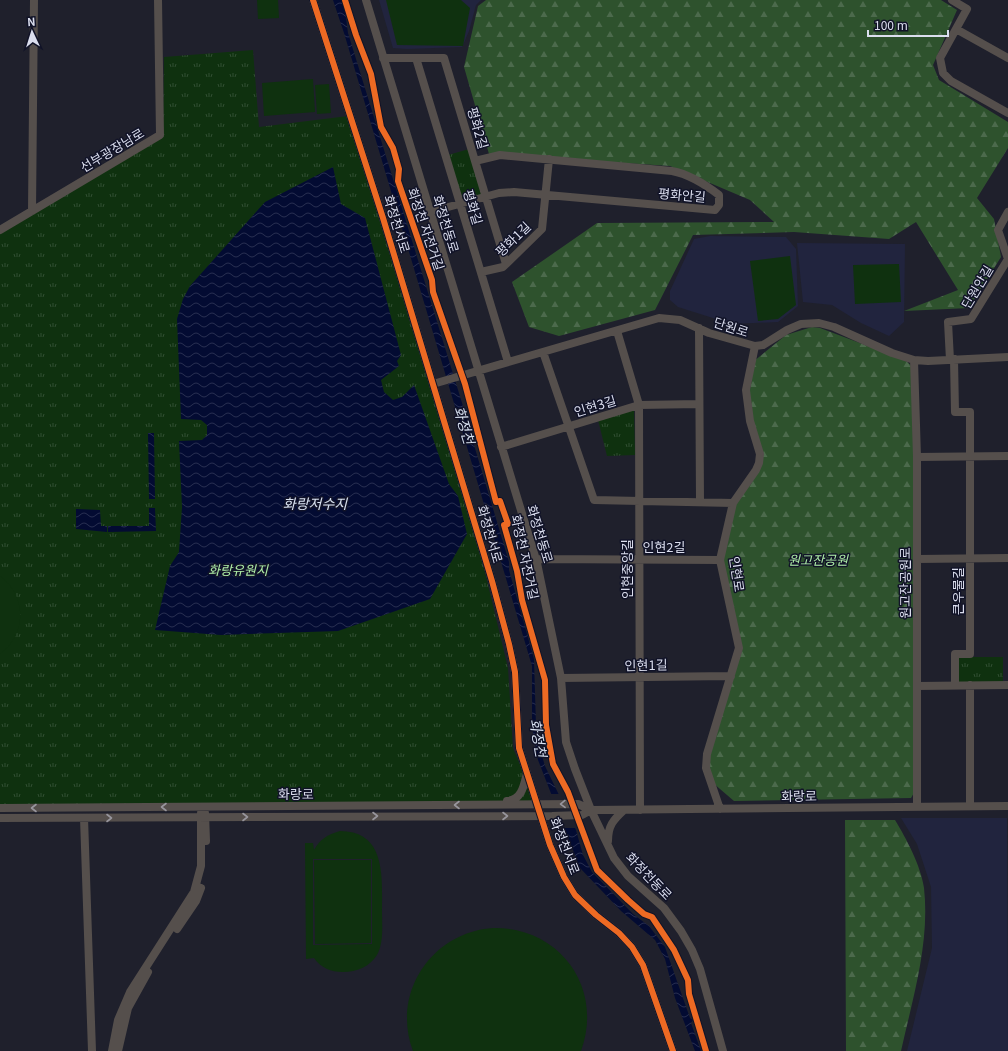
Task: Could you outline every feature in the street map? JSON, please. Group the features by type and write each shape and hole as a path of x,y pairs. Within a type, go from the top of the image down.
{"street":[{"path":"32,211 34,0"},
{"name":"선부광장남로","path":"0,230 160,135 158,0"},
{"name":"화정천서로","path":"313,0 436,384 454,459 471,507 509,644 515,672 519,748 553,851 564,877 575,895 596,915 619,933 632,947 643,965 673,1051"},
{"name":"화정천동로","path":"366,0 536,559 562,678 566,742 591,810 614,858 628,876 664,908 681,931 700,969 723,1051"},
{"path":"952,0 967,9 940,58 943,73 951,81 1008,113"},
{"path":"956,29 1008,58"},
{"name":"평화2길","path":"383,58 444,58 506,264"},
{"name":"평화길","path":"416,58 508,362"},
{"name":"평화안길","path":"430,212 485,197 514,192 715,210 719,205 719,195 680,172 500,155 475,161"},
{"name":"평화1길","path":"481,272 503,267 542,229 549,160"},
{"name":"단원안길","path":"952,360 948,322 971,319 1008,259 998,230 1008,212"},
{"name":"단원로","path":"436,384 659,318 680,320 724,338 755,346 763,345 787,330 801,324 819,323 834,327 892,353 914,360 928,361 1008,357"},
{"path":"699,328 700,502"},
{"name":"인현중앙길","path":"617,331 639,405 640,810"},
{"name":"인현로","path":"720,809 706,768 707,754 739,648 720,560 733,503 756,470 759,458 759,448 750,421 747,395 755,346"},
{"path":"544,352 594,500 733,503"},
{"name":"원고잔공원로","path":"914,360 917,456 917,807"},
{"name":"큰우물길","path":"952,360 955,412 970,412 970,654 955,654 955,686"},
{"name":"인현3길","path":"501,447 639,405 699,404"},
{"path":"917,456 1008,456"},
{"path":"917,559 1008,558"},
{"name":"인현2길","path":"536,559 720,560"},
{"name":"인현1길","path":"562,678 731,676"},
{"path":"970,685 970,806"},
{"path":"917,686 1008,685"},
{"path":"488,804 516,798 523,790 527,772"},
{"name":"화랑로","path":"0,808 578,804 591,810 640,810 1008,806"},
{"path":"112,1051 118,1020 130,992 194,892 201,866 203,806"},
{"name":"화랑로","path":"0,818 552,816 582,815 591,810"},
{"path":"608,844 608,829 614,819 624,810"},
{"path":"118,1051 123,1026 136,993 196,902 206,871 203,817"},
{"path":"84,818 92,1051"}],"shaded area":[{"path":"379,0 481,0 476,5 469,31 462,47 407,49 393,48"},
{"path":"710,236 786,237 796,249 798,306 778,322 732,324 678,307 670,300 670,291 694,239"},
{"path":"797,243 905,244 904,322 889,336 861,323 832,305 803,302"},
{"path":"901,818 1007,818 1008,1051 907,1051 932,948 931,887 917,844"}],"green space":[{"path":"257,0 278,0 279,18 258,19"},
{"path":"386,0 461,0 470,8 463,46 397,45"},
{"path":"486,0 941,0 957,10 933,65 939,80 1008,122 1008,148 977,198 994,219 1001,257 969,308 904,311 958,290 916,222 889,239 794,232 693,235 655,310 559,336 529,327 512,282 597,223 774,222 750,200 670,166 489,154 464,67 478,6"},
{"name":"화랑유원지","path":"253,50 259,127 348,116 477,539 508,668 513,748 538,808 0,809 0,233 163,137 164,57"},
{"path":"313,79 315,112 264,116 262,83"},
{"path":"329,84 331,113 317,114 315,85"},
{"path":"469,149 483,194 462,201 448,155"},
{"path":"790,256 796,305 778,319 758,321 750,261"},
{"path":"899,264 901,302 855,304 853,265"},
{"name":"원고잔공원","path":"812,327 820,328 905,360 915,369 915,791 911,798 734,801 713,783 703,759 737,650 720,566 731,503 755,471 759,454 746,419 754,361 786,335"},
{"path":"634,410 635,455 607,456 598,420"},
{"path":"0,576 9,584 15,594 19,604 20,615 19,626 15,636 9,646 0,654"},
{"path":"957,657 1003,657 1003,682 958,683"},
{"path":"845,820 895,820 904,835 920,871 924,888 925,909 923,950 901,1051 846,1051"},
{"path":"340,831 355,833 366,839 374,847 381,871 382,884 382,939 379,950 374,959 366,966 358,970 348,972 330,970 323,967 314,958 306,959 305,843 313,843 314,850 321,840","holes":["313,859 372,859 372,944 313,945"]},
{"path":"314,860 371,860 371,943 315,944"},
{"path":"493,928 517,930 538,938 556,950 571,966 581,984 586,1005 587,1028 581,1051 413,1051 408,1029 408,1008 413,988 422,969 435,953 452,941 471,932"}],"water":[{"name":"화정천","path":"333,0 343,0 344,3 348,33 467,419 470,423 474,445 509,562 509,570 534,659 536,726 545,766 576,830 583,855 592,872 633,914 649,926 665,947 690,1018 693,1020 691,1023 701,1051 695,1051 675,998 665,959 655,940 621,911 580,868 538,760 532,727 532,666"},
{"name":"화랑저수지","path":"333,167 341,204 365,218 401,355 397,361 399,366 381,380 384,392 393,400 402,397 414,385 449,484 458,496 467,534 430,599 338,631 221,635 155,630 170,566 179,552 182,507 179,441 202,440 207,435 207,425 201,420 181,419 177,319 183,299 190,286 265,202"},
{"path":"148,433 154,433 155,499 149,499"},
{"path":"149,508 155,508 156,531 108,532 108,526 149,526"},
{"path":"76,509 100,510 101,526 107,526 107,532 76,529"}],"pier":[{"path":"549,794 561,794 577,828 562,828"}],"cycle path":[{"path":"313,0 383,218 492,581 515,672 519,748 550,845 564,877 575,895 596,915 619,933 632,947 643,965 673,1051"},
{"name":"화정천 자전거길","path":"345,0 356,35 371,74 381,127 393,148 399,169 398,181 432,280 433,292 465,384 496,502 500,501 508,524 504,525 517,571 522,600 545,680 546,725 553,764 568,792 597,870 644,914 652,917 674,950 688,980 689,994 706,1051"}]}
